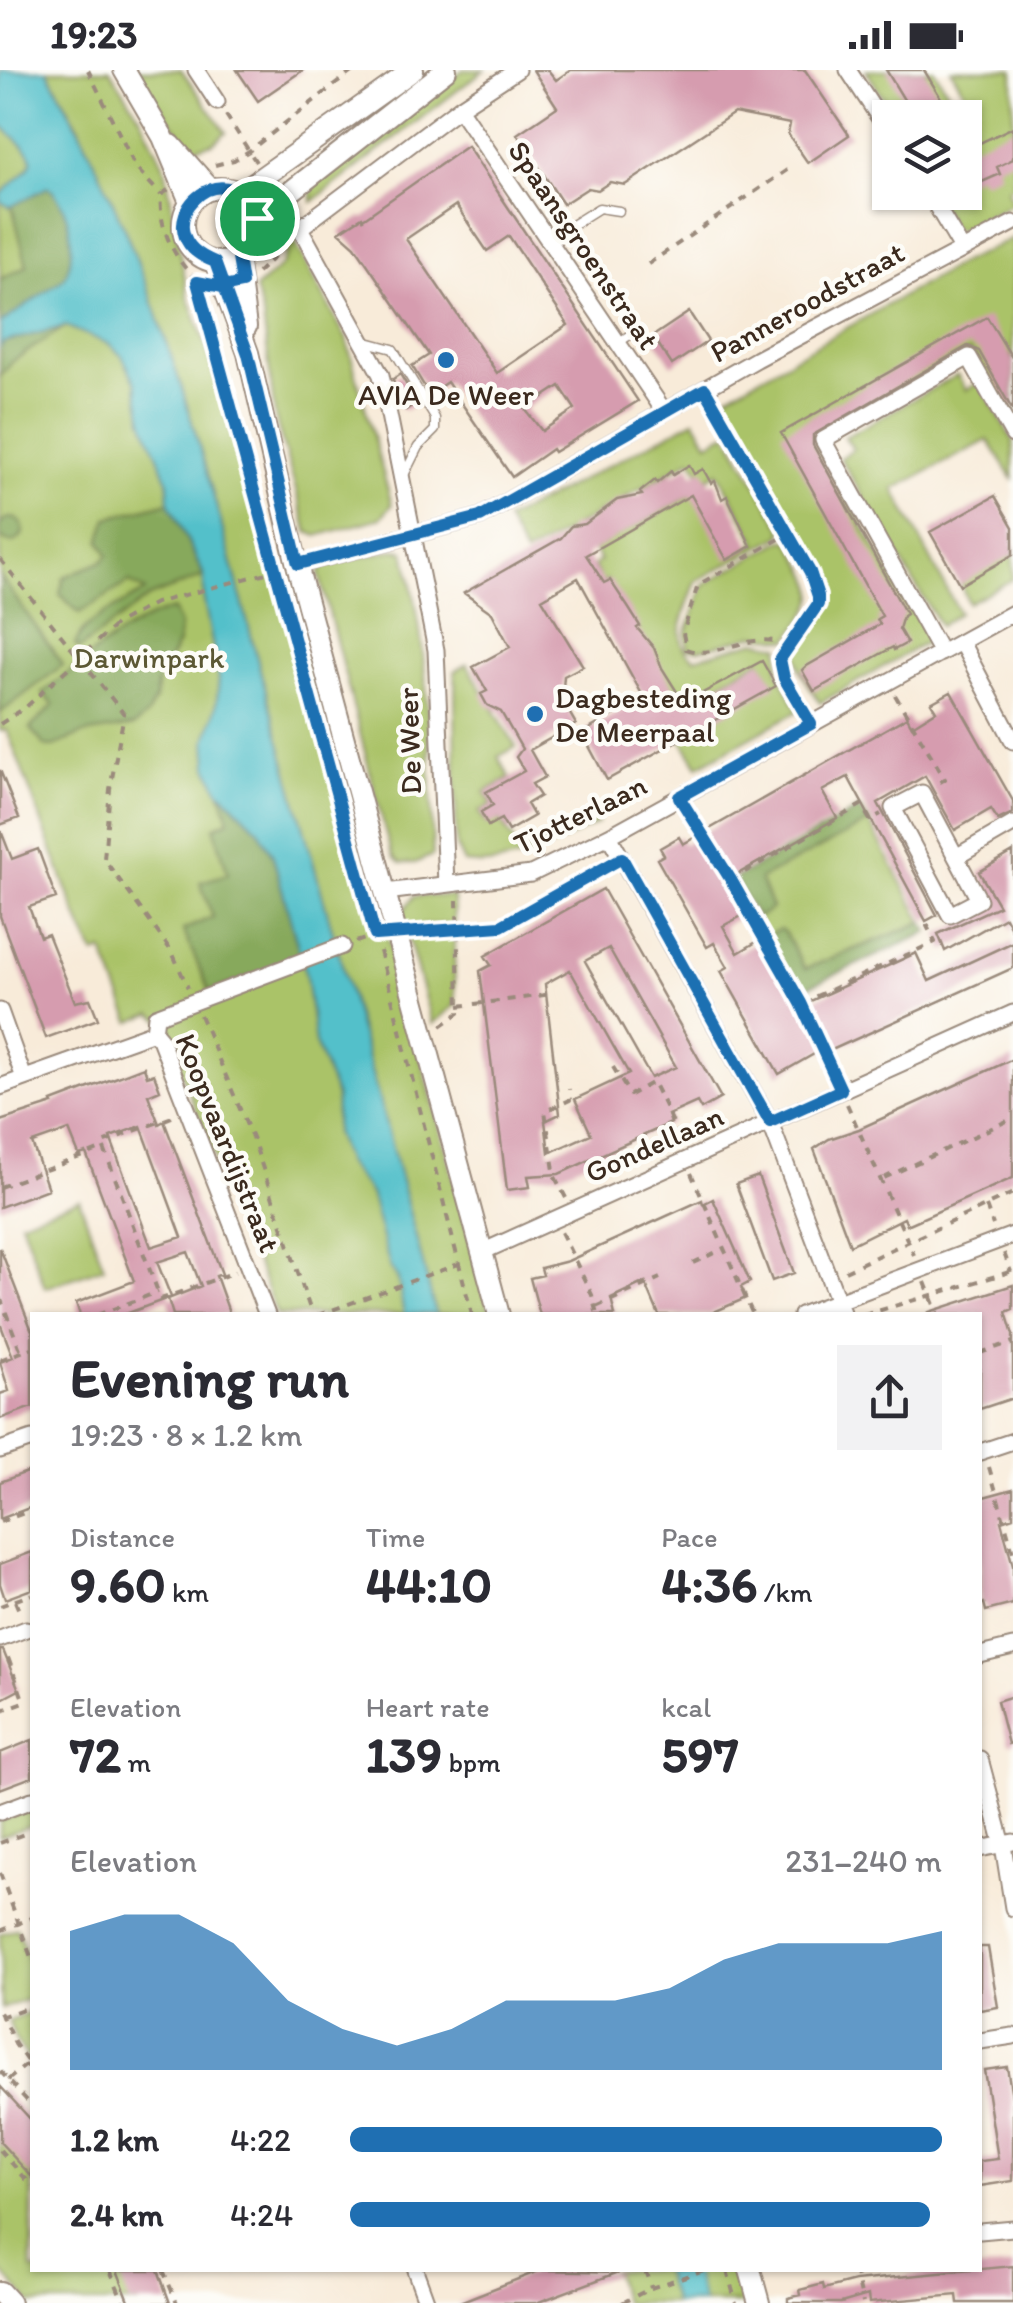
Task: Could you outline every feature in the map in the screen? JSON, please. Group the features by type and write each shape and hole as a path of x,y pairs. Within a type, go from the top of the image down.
{"street":[{"path":"124,70 188,175 210,189"},
{"path":"196,70 217,102"},
{"path":"240,192 413,70"},
{"path":"257,218 446,70"},
{"path":"293,230 517,70"},
{"path":"848,70 872,107"},
{"name":"Spaansgroenstraat","path":"459,108 664,411"},
{"path":"188,175 190,202 183,231 189,246 215,262 238,258 250,248 257,218 240,192 210,189 190,202"},
{"path":"939,210 962,249"},
{"name":"Panneroodstraat","path":"414,536 480,517 664,411 1013,223"},
{"name":"De Weer","path":"293,230 381,374 436,650 451,884"},
{"name":"De Weer","path":"238,258 233,285 248,354 298,564 386,892 386,934 425,1038 498,1312"},
{"name":"De Weer","path":"215,262 233,285"},
{"path":"942,653 823,440 969,357 1013,435"},
{"path":"298,564 414,536"},
{"name":"Tjotterlaan","path":"451,884 531,874 609,836 1013,613"},
{"path":"961,642 1013,741"},
{"path":"922,792 979,900 950,915 893,808 922,792"},
{"path":"956,857 1013,824"},
{"path":"609,836 770,1122 840,1308 1013,1234"},
{"path":"386,892 451,884"},
{"path":"154,1032 156,1016 342,946"},
{"path":"0,1011 24,1078"},
{"name":"Gondellaan","path":"482,1252 1013,1014"},
{"name":"Koopvaardijstraat","path":"0,1087 154,1032 267,1312"},
{"path":"0,1450 30,1439"},
{"path":"982,1451 1013,1441"},
{"path":"0,1639 26,1629"},
{"path":"982,1655 1013,1647"},
{"path":"982,1764 1008,1844 1013,1908"},
{"path":"0,1812 30,1801"},
{"path":"982,1850 1008,1844"},
{"path":"982,2041 1013,2036"},
{"path":"982,2231 1013,2228"},
{"path":"416,2272 427,2303"},
{"path":"750,2272 758,2303"},
{"path":"0,2292 10,2303"}],"lane":[{"path":"547,240 598,208 618,211"},
{"path":"618,344 634,332"},
{"path":"359,336 368,343 392,349 435,418 435,430 409,461 404,485"}],"path":[{"path":"88,70 136,168 162,196"},
{"path":"354,70 250,150 234,160 188,175 162,196 159,216 179,264 197,282 370,916"},
{"path":"648,264 790,168"},
{"path":"197,282 233,285 273,258 293,230"},
{"path":"708,388 810,572 818,596 818,604 780,659 784,678 813,723"},
{"path":"708,388 822,590 822,606 786,658 790,676 813,723"},
{"path":"788,534 698,585 683,633 686,649 699,654 756,639 788,644"},
{"path":"0,559 124,714 110,788 104,859 172,952 254,1142 314,1312"},
{"path":"0,724 26,707 116,624 156,603 274,571"},
{"path":"888,682 944,779 922,792"},
{"path":"679,797 801,1003 883,1178 937,1312"},
{"path":"731,880 861,806 870,820 893,808"},
{"path":"342,946 386,934 501,926 622,858"},
{"path":"425,1038 459,1013 458,929 451,884"},
{"path":"801,1003 935,942 927,926 950,915"},
{"path":"386,934 471,1312"},
{"path":"459,1006 552,994"},
{"path":"614,1067 630,1094 653,1082 752,1312"},
{"path":"569,1089 570,1100 545,1110 555,1177 574,1210"},
{"path":"188,1110 102,1143 158,1292 161,1299 249,1267"},
{"path":"883,1178 1007,1121"},
{"path":"0,1187 104,1148"},
{"path":"829,1278 1013,1193"},
{"path":"555,1219 596,1312"},
{"path":"693,1262 725,1248"},
{"path":"323,1312 458,1264"},
{"path":"875,1312 1013,1271"},
{"path":"595,1308 660,1278"},
{"path":"106,1312 158,1292"},
{"path":"0,1296 21,1352"},
{"path":"982,1352 1013,1342"},
{"path":"0,1360 30,1349"},
{"path":"982,1451 1013,1552"},
{"path":"0,1522 30,1511"},
{"path":"0,1606 30,1595"},
{"path":"0,1639 24,1702 0,1711"},
{"path":"0,1843 30,1832"},
{"path":"0,1873 30,1954"},
{"path":"0,1930 30,1919"},
{"path":"30,2007 0,2015 30,2062"},
{"path":"8,2080 30,2066"},
{"path":"0,2072 30,2104"},
{"path":"0,2150 30,2184"},
{"path":"111,2272 124,2303"},
{"path":"164,2272 176,2303"},
{"path":"646,2272 651,2288"},
{"path":"622,2303 639,2300 651,2288 699,2272"},
{"path":"728,2272 736,2303"},
{"path":"855,2272 863,2303"}],"green space":[{"name":"Darwinpark","path":"0,70 80,128 47,70 110,70 140,116 165,168 188,296 243,472 258,500 389,941 490,1312 276,1312 160,1019 152,1014 131,1022 103,951 95,954 82,929 7,730 0,731"},
{"path":"133,70 181,70 226,132 213,143 191,149"},
{"path":"463,70 484,70 312,202 311,184"},
{"path":"866,70 934,70 953,100 885,100"},
{"path":"951,70 1013,70 1013,186 1007,189 1013,203 961,230 953,229 943,210 982,210 982,100 969,100"},
{"path":"48,187 67,217 69,269 64,279 0,324 0,279 27,266 12,206"},
{"path":"1013,238 1013,426 970,351 814,440 897,586 933,638 820,703 801,672 797,652 800,641 827,602 823,573 722,399 964,261"},
{"path":"294,241 346,338 392,505 381,518 317,536 308,532 275,417 263,316 255,289 282,265 290,242"},
{"path":"66,326 13,361 0,377 0,348 4,342"},
{"path":"957,375 966,390 979,382 1013,441 1013,479 988,440 894,489 959,613 940,626 840,458 853,449 845,437"},
{"path":"695,420 708,443 727,433 783,530 782,535 696,581 682,623 682,643 695,658 756,641 780,646 778,671 798,711 698,766 681,739 774,684 760,660 679,707 607,580 602,583 594,565 600,561 594,549 695,493 731,557 757,543 718,472 704,480 692,459 525,555 506,520"},
{"path":"169,502 204,576 149,597 79,649 75,645 87,627 145,591 129,582 79,613 60,594 64,577 103,561 108,555 100,541 108,518"},
{"path":"11,518 20,521 20,539 11,542 2,539 -1,530 2,521"},
{"path":"789,540 814,591 808,611 788,640 755,635 698,650 688,648 686,634 704,584"},
{"path":"1013,548 1013,579 968,603 959,579"},
{"path":"404,551 413,588 427,702 433,855 415,863 400,863 388,842 319,574 324,565"},
{"path":"0,576 63,665 0,713"},
{"path":"173,609 180,625 178,643 158,680 147,715 134,726 83,734 45,746 30,728 54,705 42,693 121,634"},
{"path":"467,664 516,747 498,757 510,777 485,792 492,804 479,812 487,825 499,819 522,854 593,816 598,823 517,859 464,863 456,846 455,671"},
{"path":"220,791 259,830 273,856 301,958 210,992 183,930 213,917 200,882 228,874 214,827 229,820"},
{"path":"859,809 869,822 760,879 772,908 757,918 734,879"},
{"path":"869,822 923,922 805,969 784,932 767,939 757,918 772,908 760,879"},
{"path":"414,896 453,896 454,924 405,926 402,913"},
{"path":"923,922 929,932 797,992 767,939 780,929 784,932 805,969"},
{"path":"454,933 455,1005 432,1024 408,937"},
{"path":"79,1199 104,1267 45,1288 21,1221"},
{"path":"30,1810 30,1826 0,1837 0,1821"},
{"path":"17,1928 30,1964 30,1999 2,2009 0,1934"},
{"path":"30,2013 29,2060 16,2041 8,2021"},
{"path":"0,2136 30,2169 30,2272 126,2272 138,2303 31,2303 0,2269"},
{"path":"613,2272 746,2272 754,2303 624,2303"}],"water":[{"path":"0,70 47,70 85,141 148,288 220,518 435,1312 404,1312 398,1279 390,1267 370,1193 346,1163 335,1132 336,1097 315,1043 306,976 273,856 259,830 218,789 208,767 206,741 216,708 219,678 204,601 204,575 169,502 168,481 143,420 136,383 122,356 109,344 66,326 4,342 0,347 0,324 63,279 71,244 67,217 48,187 10,207 1,202 0,195 32,160 0,124"},
{"path":"665,2272 695,2272 703,2303 674,2303"}],"building":[{"path":"237,70 303,70 258,101"},
{"path":"533,70 548,70 556,80 571,70 805,70 849,135 808,163 788,134 790,124 734,113 625,185 610,182 598,190 588,188 563,204 517,134 557,107"},
{"path":"886,70 924,70 942,100 904,100"},
{"path":"1013,127 1013,159 997,167 1000,174 982,182 982,142"},
{"path":"467,146 638,401 554,452 552,449 512,477 447,382 429,394 412,366 429,355 355,246 339,232","holes":["456,205 487,251 509,236 568,325 497,373 406,239","560,386 575,409 542,431 525,409"]},
{"path":"689,312 708,341 672,365 653,336"},
{"path":"987,317 1013,359 1013,411 979,351 968,346 813,435 813,445 906,614 899,629 907,643 814,691 802,670 880,624 877,619 882,616 781,433"},
{"path":"400,374 417,402 406,410 398,405 393,379"},
{"path":"689,465 694,474 703,469 711,483 715,481 722,499 727,496 751,546 727,560 691,495 586,555 604,583 610,580 628,607 684,703 762,661 776,686 607,780 582,733 644,698 578,578 542,599 583,666 564,676 562,700 576,724 530,750 545,777 532,784 540,796 527,804 534,816 508,831 501,819 488,826 481,812 493,805 486,792 524,771 516,757 522,749 501,712 487,705 481,694 487,691 473,667 510,647 492,613 464,593 561,538 571,526 585,524 617,500 642,495 640,492 655,480 657,483 671,471 673,475"},
{"path":"995,496 1013,527 1013,555 960,585 930,532"},
{"path":"951,692 1013,801 1013,813 998,820 991,809 955,830 925,776 878,803 937,915 926,921 848,777 822,791 837,818 729,879 749,912 723,926 738,953 763,938 802,1005 916,953 929,981 1013,942 1013,968 825,1053 823,1049 779,1074 721,971 728,967 714,943 707,947 657,859 664,855 660,848 679,837 683,844 907,717 912,726 936,711 931,703"},
{"path":"0,770 19,818 0,825"},
{"path":"1,831 12,859 38,849 56,898 29,907 40,937 48,934 75,1002 90,999 98,1019 46,1038 0,916"},
{"path":"1013,852 1013,932 1005,917 945,951 938,934 999,906 979,872"},
{"path":"603,889 721,1098 701,1109 697,1102 668,1115 671,1123 559,1174 528,1176 530,1187 507,1190 480,971 491,965 485,956","holes":["609,948 676,1067 651,1078 585,961","570,970 629,1074 575,1099 591,1134 549,1153 545,1121 560,1114 545,984"]},
{"path":"1013,1059 1013,1178 907,1225 904,1218 850,1245 814,1149"},
{"path":"144,1067 147,1076 154,1074 160,1090 148,1095 159,1124 164,1121 222,1274 216,1276 229,1312 172,1312 168,1299 201,1286 188,1252 157,1262 171,1297 131,1312 79,1312 76,1303 134,1281 86,1153 79,1155 69,1130 32,1143 48,1189 0,1207 0,1121","holes":["141,1126 182,1237 151,1247 110,1137"]},
{"path":"758,1176 794,1273 772,1281 736,1184"},
{"path":"713,1199 750,1282 741,1287 746,1298 714,1312 658,1312 645,1282 611,1298 614,1312 539,1312 530,1278 543,1275 541,1268 568,1261 702,1200 703,1204"},
{"path":"0,1248 30,1326 30,1408 0,1419 0,1394 9,1391 0,1362 13,1357 0,1323"},
{"path":"1013,1285 1013,1309 1006,1312 1013,1335 1013,1398 982,1408 982,1312 929,1312"},
{"path":"30,1471 30,1508 0,1519 0,1482"},
{"path":"1013,1489 1013,1517 1001,1521 1013,1566 1013,1604 986,1611 982,1604 982,1497"},
{"path":"30,1553 30,1590 5,1599 0,1564"},
{"path":"0,1650 19,1690 0,1700"},
{"path":"1013,1696 1013,1743 1008,1744 997,1701"},
{"path":"30,1741 30,1778 0,1789 0,1753"},
{"path":"982,1947 988,1947 998,2007 982,2010"},
{"path":"1007,2067 1013,2102 1013,2181 982,2186 982,2161 998,2159 984,2070"},
{"path":"0,2086 30,2119 30,2175 0,2142"},
{"path":"1013,2266 1013,2303 958,2303 957,2295 869,2303 868,2295 841,2303 788,2303 788,2298 801,2295 800,2290 823,2284 824,2289 855,2281 982,2272 982,2269"},
{"path":"118,2272 159,2272 170,2303 130,2303"},
{"path":"536,2272 619,2272 536,2303 457,2303"}],"place":[{"name":"AVIA De Weer","path":"446,360"},
{"name":"Dagbesteding De Meerpaal","path":"535,714"}],"route":[{"path":"257,218 240,192 210,189 190,202 183,231 189,246 215,262 223,287 248,354 298,564 480,517 705,389 810,572 818,596 818,604 780,659 784,678 811,724 679,797 801,1003 841,1090 770,1122 622,858 501,926 375,935 197,282 223,287 242,283 238,258 250,248 257,218"}]}
